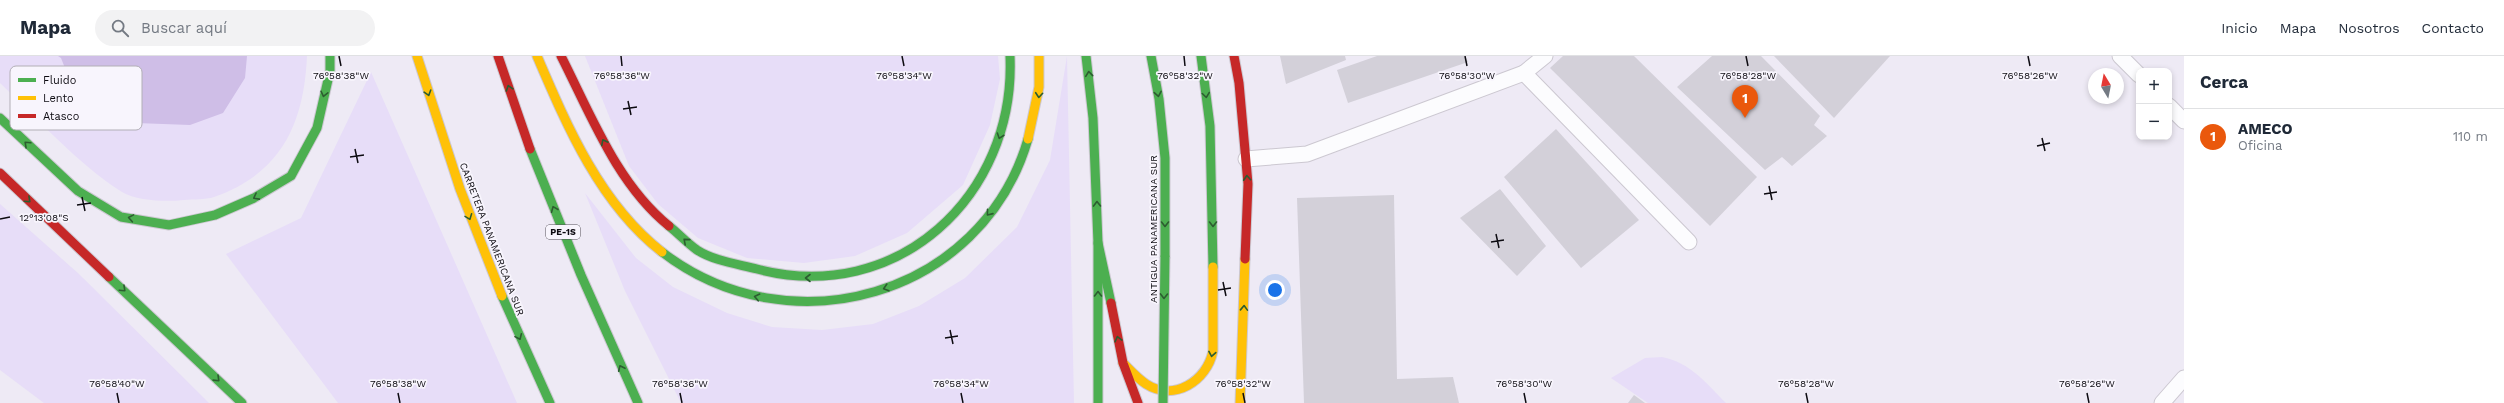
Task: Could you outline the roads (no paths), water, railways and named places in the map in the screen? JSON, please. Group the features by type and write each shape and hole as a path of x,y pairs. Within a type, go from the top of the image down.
{"main road":[{"path":"13,130 78,191 121,217 169,225 215,215 254,198 291,176 317,128 330,71 330,56"},
{"name":"CARRETERA PANAMERICANA SUR","path":"417,56 463,201 496,286 550,403"},
{"name":"PE-1S","path":"498,56 516,111 570,251 638,403"},
{"path":"537,56 576,142 591,171 632,224 656,248 682,267 712,283 734,291 772,300 806,302 846,298 899,284 928,270 952,252 974,232 992,209 1022,159 1032,130 1039,99 1040,56"},
{"path":"560,56 610,153 648,208 698,251 765,274 793,278 822,278 852,274 881,266 908,254 932,237 949,221 980,179 994,152 1004,124 1011,71 1010,56"},
{"path":"1086,56 1093,118 1098,243 1098,403"},
{"name":"ANTIGUA PANAMERICANA SUR","path":"1151,56 1159,99 1165,158 1162,403"},
{"path":"1124,363 1147,384 1161,390 1175,391 1198,381 1209,368 1213,351 1214,198 1210,126 1200,56"},
{"path":"1234,56 1239,83 1248,192 1240,403"},
{"path":"0,118 10,127"},
{"path":"0,173 242,403"},
{"path":"1098,243 1124,363 1138,403"}],"lane":[{"path":"1246,159 1308,154 1524,73 1545,56"},
{"path":"2120,56 2136,72"},
{"path":"1524,73 1689,242"},
{"path":"2172,109 2184,121"},
{"path":"2162,403 2184,378"}],"place":[{"name":"AMECO","path":"1745,118"}]}
